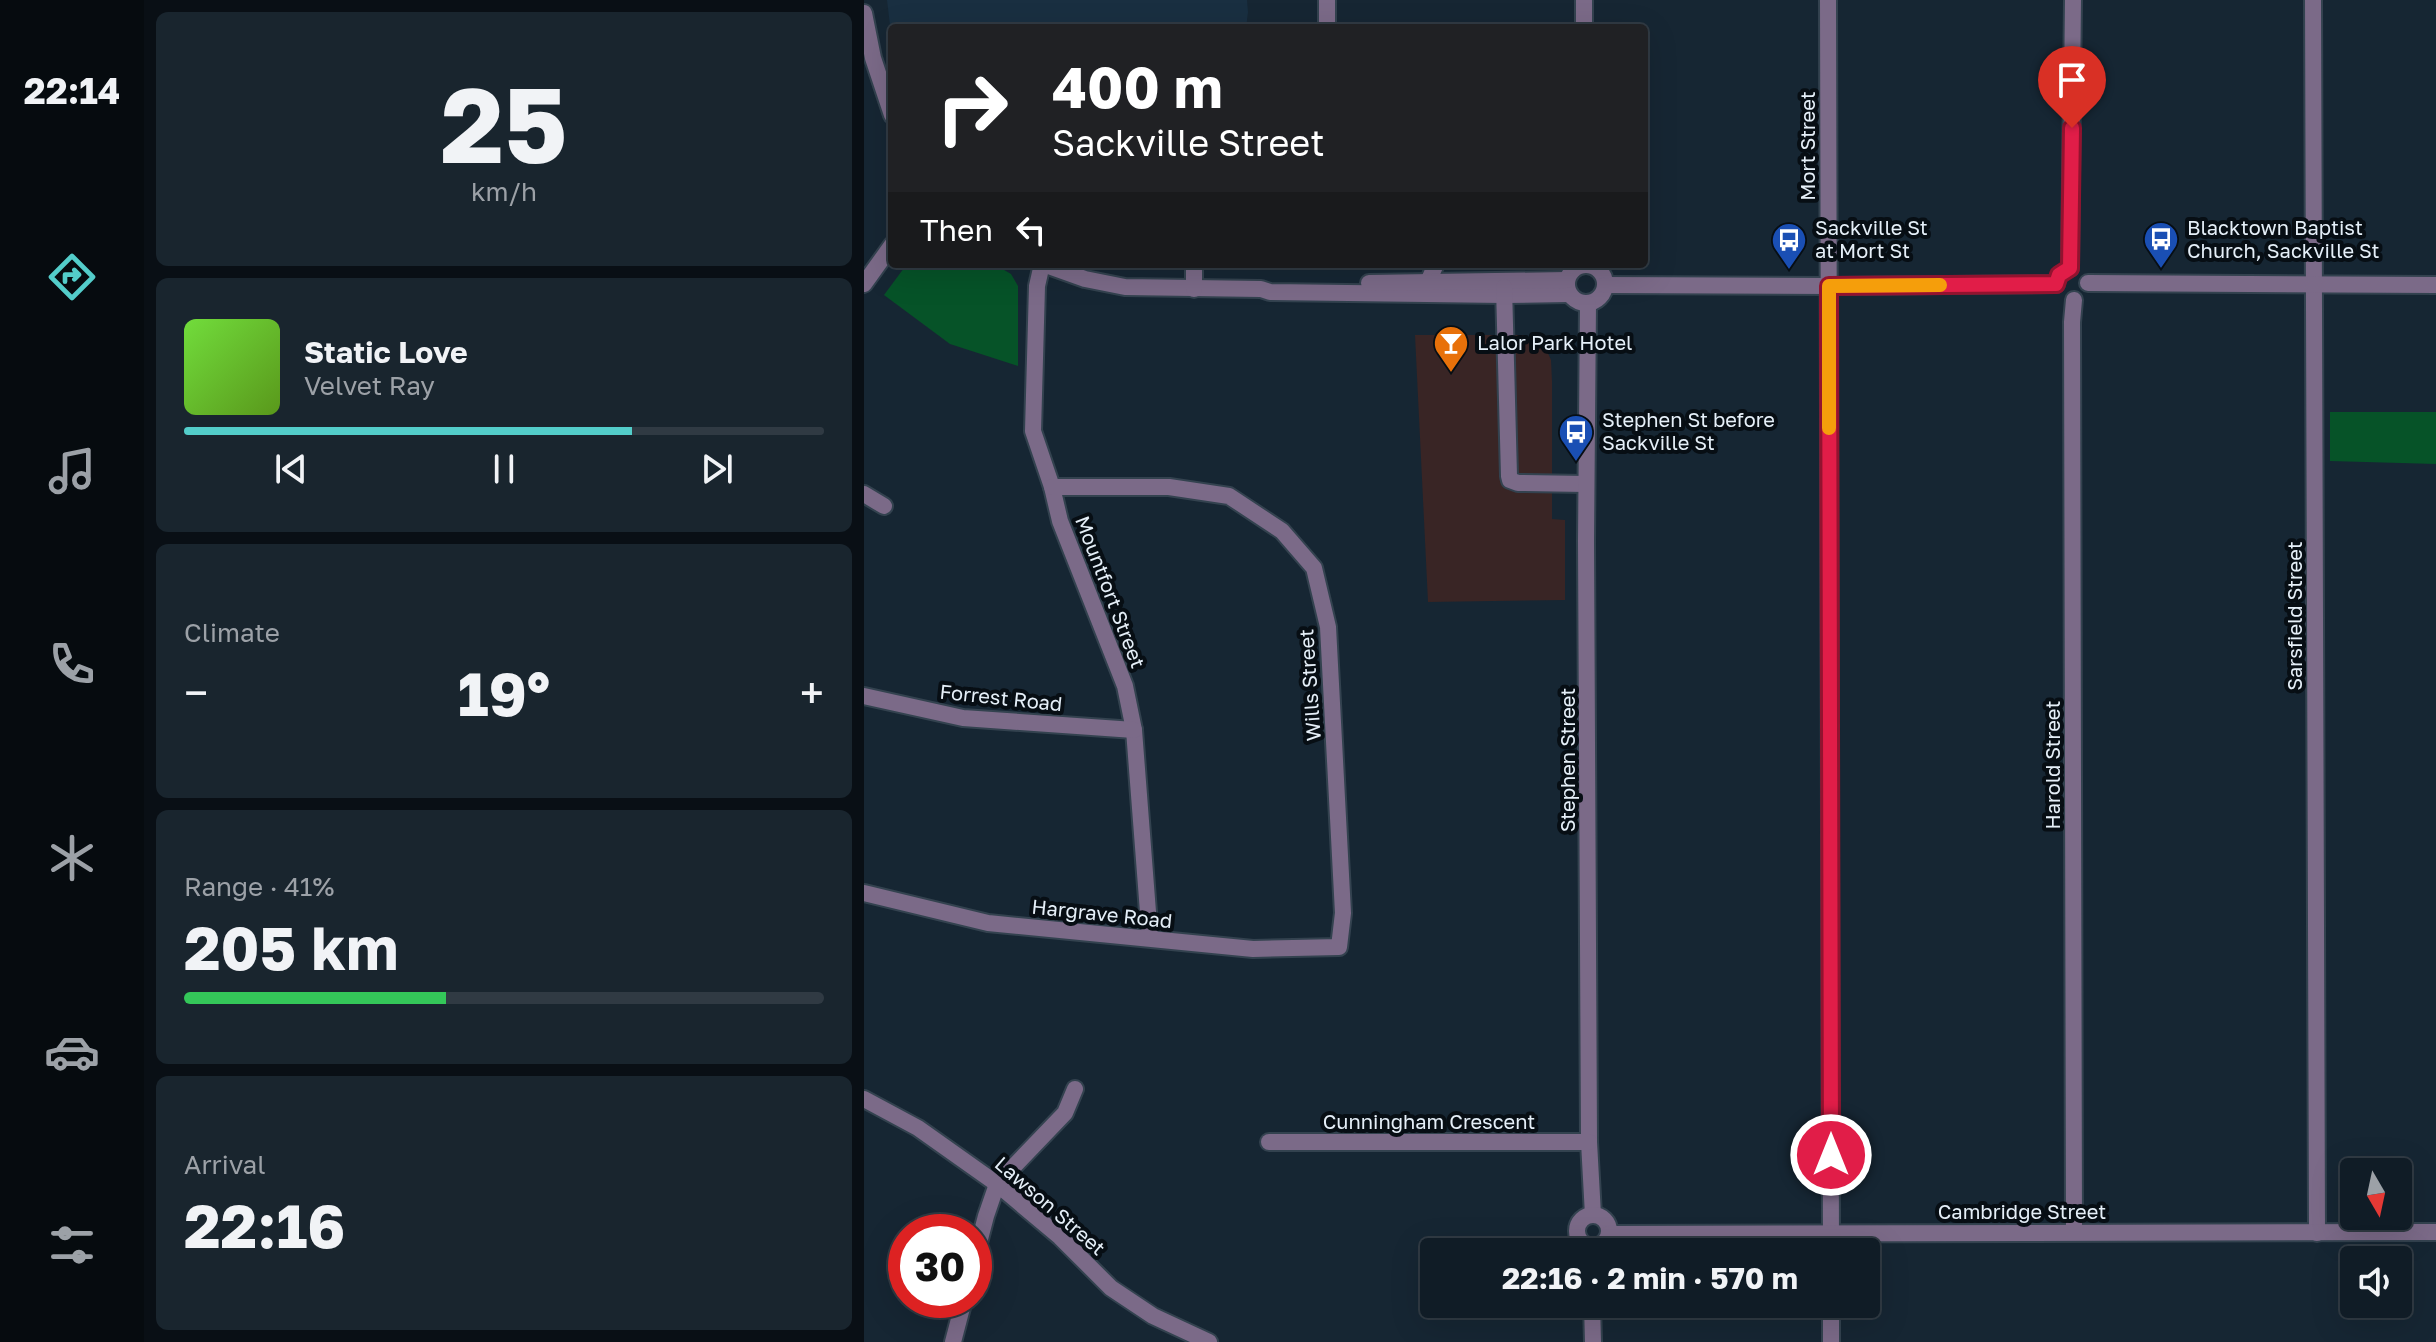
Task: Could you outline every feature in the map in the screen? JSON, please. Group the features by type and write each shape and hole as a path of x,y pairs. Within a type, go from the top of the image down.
{"street":[{"path":"1327,0 1327,24"},
{"path":"1584,0 1584,24"},
{"name":"Mort Street","path":"1828,0 1832,1238"},
{"path":"2070,268 2073,0"},
{"name":"Sarsfield Street","path":"2313,0 2317,1233"},
{"path":"864,13 866,32 888,104"},
{"path":"864,284 888,251"},
{"name":"Mountfort Street","path":"1042,268 1037,286 1033,431 1060,521 1125,686 1134,730 1150,938"},
{"path":"1055,268 1098,283 1139,288 1261,289 1270,292 1568,287"},
{"path":"1194,268 1194,289"},
{"path":"1428,282 1434,268"},
{"path":"1577,268 1573,270 1568,287 1577,301 1588,304 1598,300 1605,285 1602,274 1593,268"},
{"path":"2070,268 2085,273 2088,283 2086,292 2074,300 2062,296 2056,284 2059,275 2070,268"},
{"path":"1261,289 1271,285 1428,282 1504,289"},
{"path":"2088,283 2436,285"},
{"path":"1605,285 2056,284"},
{"path":"1504,289 1510,480 1518,483 1586,484"},
{"name":"Harold Street","path":"2074,300 2074,1231"},
{"name":"Stephen Street","path":"1588,304 1589,1142 1593,1215"},
{"name":"Wills Street","path":"1052,487 1169,487 1229,496 1282,531 1314,568 1328,627 1343,913 1339,947"},
{"path":"864,494 884,506"},
{"name":"Forrest Road","path":"864,696 963,718 1134,730"},
{"name":"Hargrave Road","path":"864,893 988,923 1253,949 1339,947"},
{"path":"987,1214 997,1184 1065,1113 1075,1089"},
{"name":"Lawson Street","path":"864,1099 918,1128 997,1184 1060,1237 1111,1288 1153,1316 1209,1342"},
{"name":"Cunningham Crescent","path":"1269,1142 1589,1142"},
{"path":"1580,1238 1577,1232 1580,1222 1593,1215 1605,1221 1609,1234 1606,1238"},
{"name":"Cambridge Street","path":"1609,1234 2436,1232"},
{"path":"953,1342 959,1318"},
{"path":"1592,1318 1593,1342"},
{"path":"1831,1318 1831,1342"}],"shaded area":[{"path":"887,0 1247,0 1248,12 1246,24 890,24"},
{"path":"1415,335 1525,335 1547,351 1551,360 1552,381 1552,519 1565,520 1565,600 1428,602"}],"green space":[{"path":"904,268 1001,268 1011,274 1018,286 1018,366 950,344 884,295"},
{"path":"2330,412 2436,412 2436,464 2330,461"}],"slow traffic":[{"path":"1829,428 1829,286 1940,285"}],"place":[{"name":"Blacktown Baptist Church, Sackville St","path":"2161,270"},
{"name":"Sackville St at Mort St","path":"1789,271"},
{"name":"Lalor Park Hotel","path":"1451,374"},
{"name":"Stephen St before Sackville St","path":"1576,463"}],"route":[{"path":"1831,1155 1829,286 2056,284 2059,275 2070,268 2072,128"}]}
